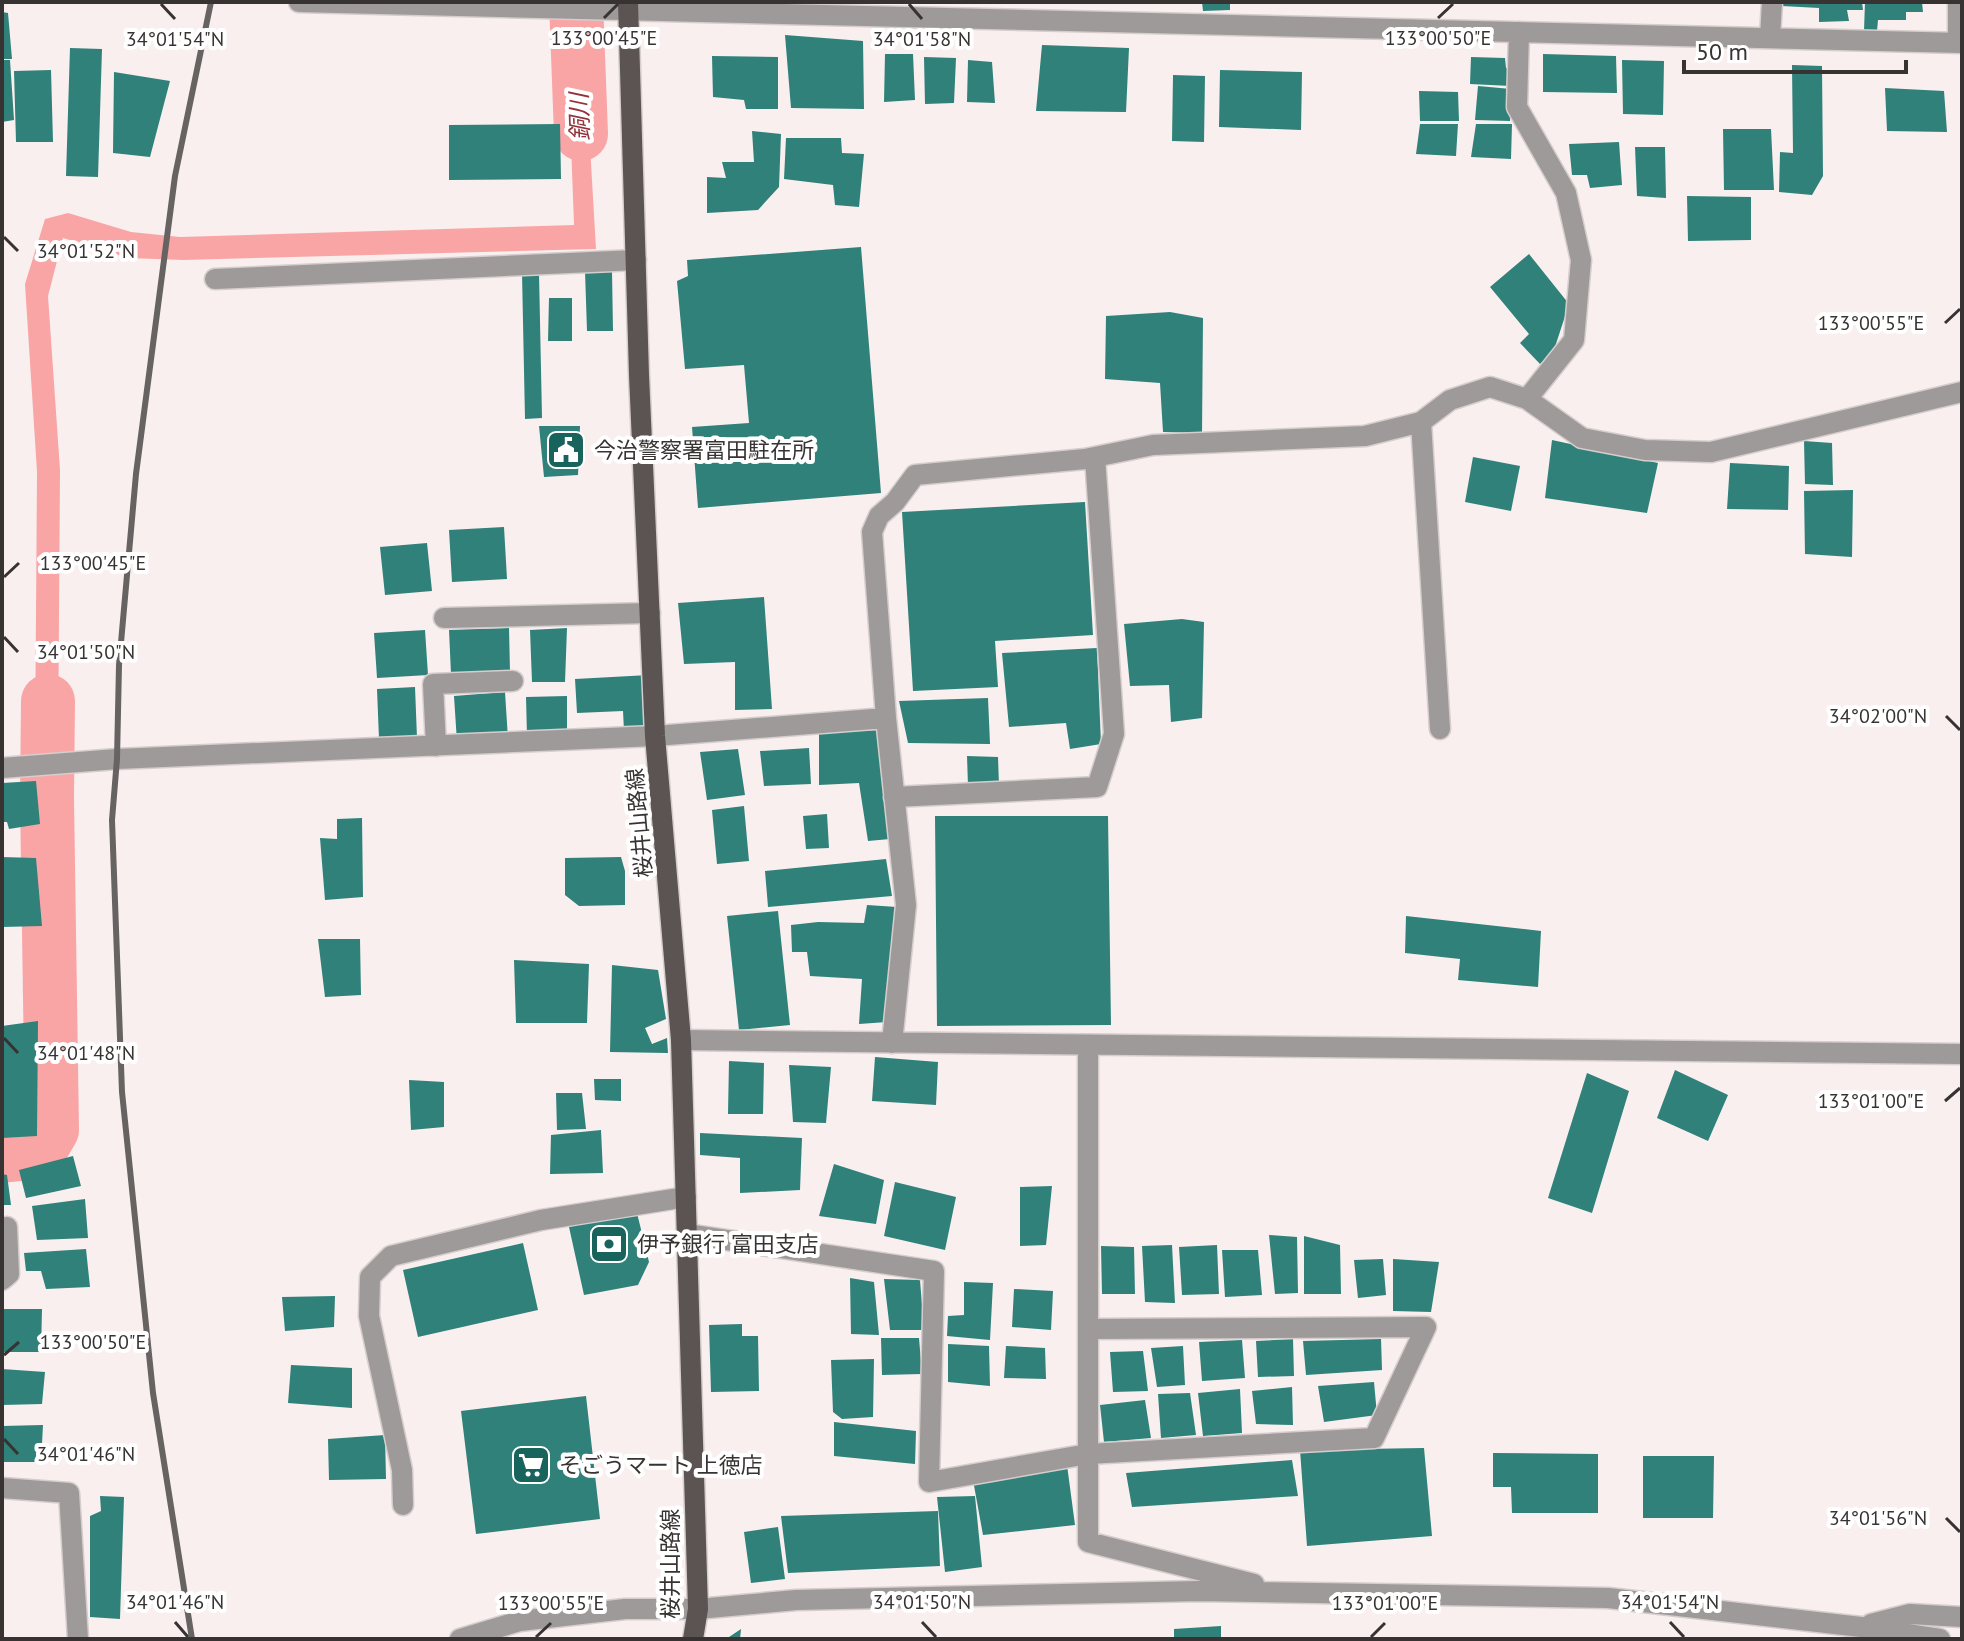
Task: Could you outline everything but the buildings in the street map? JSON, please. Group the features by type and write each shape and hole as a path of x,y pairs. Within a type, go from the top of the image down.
{"main road":[{"name":"桜井山路線","path":"628,6 655,736 681,1040 698,1609 693,1639"}],"street":[{"path":"299,2 628,6 1960,43 1958,2"},
{"path":"1770,38 1772,2"},
{"path":"1519,32 1517,107 1566,193 1581,260 1574,340 1527,399"},
{"path":"215,279 636,260"},
{"path":"892,1043 906,905 886,718 872,532 879,516 895,502 915,475 1095,457 1153,445 1365,436 1421,422 1450,400 1490,387 1527,399 1582,438 1645,450 1711,452 1962,392"},
{"path":"1421,422 1440,729"},
{"path":"894,797 1097,787 1114,734 1095,457"},
{"path":"444,618 650,613"},
{"path":"436,746 433,684 513,681"},
{"path":"2,768 117,759 655,736 886,718"},
{"path":"681,1040 1962,1054"},
{"path":"1088,1045 1088,1542 1287,1593"},
{"path":"403,1505 402,1470 369,1316 370,1277 391,1256 541,1220 686,1197"},
{"path":"2,1280 9,1274 7,1227"},
{"path":"687,1234 934,1271 929,1482 1088,1454 1374,1438 1426,1327 1088,1329"},
{"path":"2,1488 69,1493 78,1639"},
{"path":"460,1639 520,1621 625,1609 698,1609 796,1600 1199,1591 1608,1598 1940,1639"},
{"path":"1861,1627 1910,1614 1962,1617"}],"water":[{"path":"568,61 585,61 596,249 183,260 128,258 63,238 48,296 60,470 58,758 35,755 37,472 25,284 45,219 68,213 131,232 180,237 574,225"}],"waterway":[{"name":"銅川","path":"576,2 581,134"},
{"path":"2,1156 39,1152 52,1130 48,701"}],"railway":[{"path":"192,1639 153,1393 122,1092 112,820 119,665 136,474 175,176 211,2"}],"place":[{"name":"今治警察署富田駐在所","path":"566,450"},
{"name":"伊予銀行 富田支店","path":"609,1244"},
{"name":"そごうマート 上徳店","path":"531,1465"}]}
